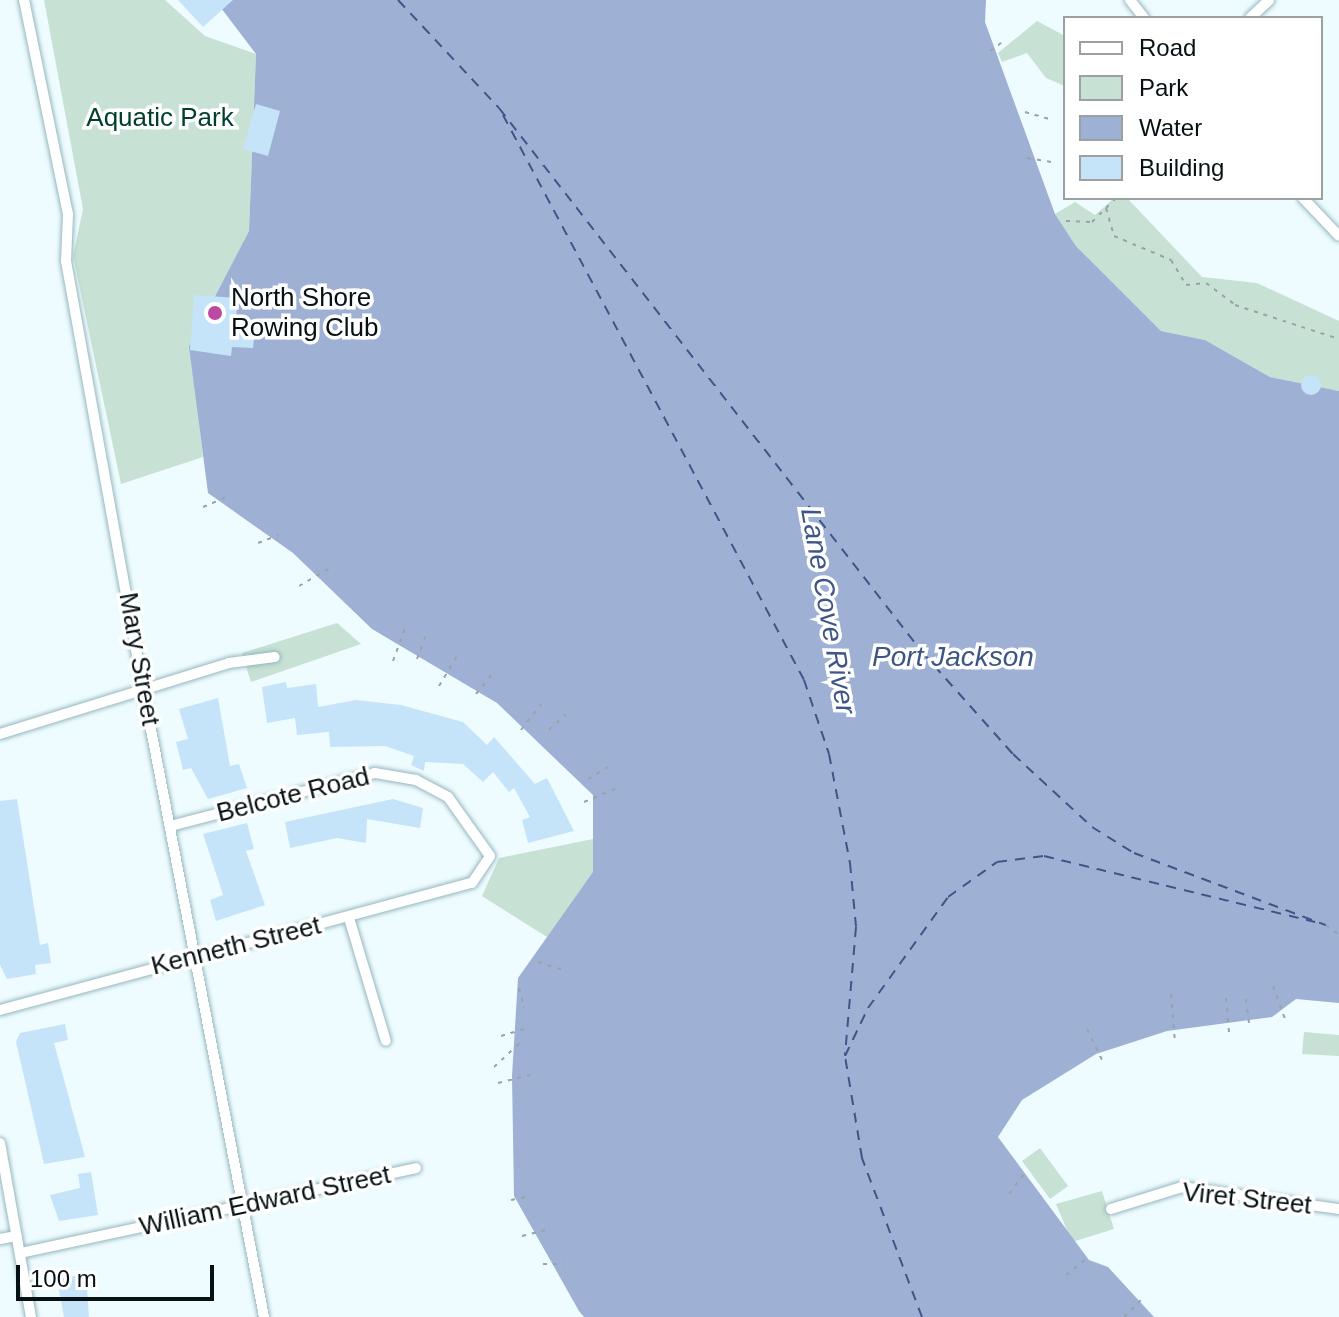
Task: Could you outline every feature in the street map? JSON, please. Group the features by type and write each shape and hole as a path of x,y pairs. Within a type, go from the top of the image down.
{"street":[{"name":"Mary Street","path":"24,0 68,214 66,261 144,693 264,1317"},
{"path":"1130,0 1142,16"},
{"path":"1252,16 1269,0"},
{"path":"1305,200 1339,236"},
{"path":"0,734 144,693 229,663 275,657"},
{"name":"Belcote Road","path":"170,826 341,779 402,777 431,786 470,819 490,856 472,883"},
{"name":"Kenneth Street","path":"0,1010 472,883"},
{"path":"349,918 386,1041"},
{"path":"0,1143 31,1317"},
{"name":"William Edward Street","path":"20,1253 243,1208 416,1168"},
{"name":"Viret Street","path":"1111,1209 1182,1187 1339,1209"},
{"path":"0,1239 17,1236"}],"path":[{"path":"990,51 1001,43"},
{"path":"1025,112 1053,120"},
{"path":"1027,158 1052,162"},
{"path":"1066,221 1092,222 1114,200"},
{"path":"1106,208 1114,236 1171,260 1186,285 1206,283 1235,305 1339,339"},
{"path":"203,507 227,497"},
{"path":"258,543 279,535"},
{"path":"299,586 332,567"},
{"path":"393,661 405,628"},
{"path":"417,659 426,635"},
{"path":"439,686 458,654"},
{"path":"476,694 492,674"},
{"path":"521,730 541,704"},
{"path":"549,730 566,714"},
{"path":"588,779 608,767"},
{"path":"584,802 617,788"},
{"path":"1326,925 1339,935"},
{"path":"538,962 566,971"},
{"path":"1273,986 1286,1021"},
{"path":"519,988 524,1008"},
{"path":"1171,994 1175,1043"},
{"path":"1226,998 1229,1035"},
{"path":"1246,999 1249,1025"},
{"path":"501,1036 524,1029"},
{"path":"1087,1029 1104,1064"},
{"path":"494,1067 522,1041"},
{"path":"498,1083 530,1075"},
{"path":"1009,1194 1024,1174"},
{"path":"511,1200 531,1196"},
{"path":"522,1236 546,1230"},
{"path":"1066,1275 1089,1257"},
{"path":"543,1264 564,1264"},
{"path":"1124,1317 1142,1299"}],"green space":[{"name":"Aquatic Park","path":"44,0 165,0 205,36 256,54 249,231 190,348 203,457 121,484 73,256 83,209"},
{"path":"1037,21 1063,35 1063,85 1046,78 1027,53 1002,62 998,53"},
{"path":"1112,200 1129,200 1202,277 1257,283 1339,321 1339,391 1270,377 1205,340 1161,331 1076,246 1055,214 1075,202 1095,215"},
{"path":"337,623 361,644 251,682 242,653"},
{"path":"593,839 594,872 547,937 482,896 499,858"},
{"path":"1304,1032 1339,1035 1339,1056 1302,1054"},
{"path":"1040,1148 1068,1186 1050,1199 1022,1161"},
{"path":"1102,1191 1114,1229 1072,1242 1056,1204"}],"water":[{"name":"Port Jackson","path":"215,0 986,0 985,22 1055,214 1076,246 1161,331 1205,340 1270,377 1339,391 1339,1003 1296,999 1272,1017 1167,1031 1096,1054 1022,1100 998,1137 1089,1260 1108,1267 1154,1317 584,1317 579,1311 514,1196 512,1076 518,978 593,872 593,795 497,703 372,629 293,553 208,493 189,347 249,231 256,54"}],"building":[{"path":"178,0 233,0 203,27"},
{"path":"256,104 280,111 268,156 243,149"},
{"name":"North Shore Rowing Club","path":"194,295 238,298 235,327 255,329 253,348 232,347 231,356 190,350"},
{"path":"1307,375 1315,375 1321,385 1315,395 1307,395 1301,389 1301,381"},
{"path":"286,682 287,688 316,684 318,707 356,700 401,705 463,722 487,745 494,737 535,784 547,778 574,831 528,843 522,820 530,817 514,788 509,792 493,772 483,782 463,764 425,762 424,771 411,765 414,756 385,746 330,747 329,732 297,735 295,718 267,723 262,687"},
{"path":"218,698 230,766 239,764 247,788 208,799 191,768 183,770 176,742 188,739 179,709"},
{"path":"17,799 40,945 48,943 51,963 35,965 36,974 7,979 0,965 0,801"},
{"path":"393,799 423,808 420,828 367,819 366,843 337,838 290,848 285,822"},
{"path":"247,823 254,849 246,851 265,905 216,921 210,900 223,895 203,834"},
{"path":"65,1024 68,1040 54,1043 85,1157 44,1164 16,1042 20,1033"},
{"path":"91,1172 98,1215 59,1221 50,1195 80,1188 78,1174"},
{"path":"86,1274 89,1317 64,1317 57,1279"}],"ferry route":[{"path":"398,0 499,108 922,652 1013,754 1092,827 1134,853 1326,925"},
{"path":"503,115 804,680 829,754 850,863 856,927 845,1056"},
{"path":"922,1317 862,1158 845,1056 868,1008 948,897 997,862 1044,856 1315,922"}],"place":[{"name":"North Shore Rowing Club","path":"215,313"}],"water label":[{"name":"Lane Cove River","path":"828,611"}]}
